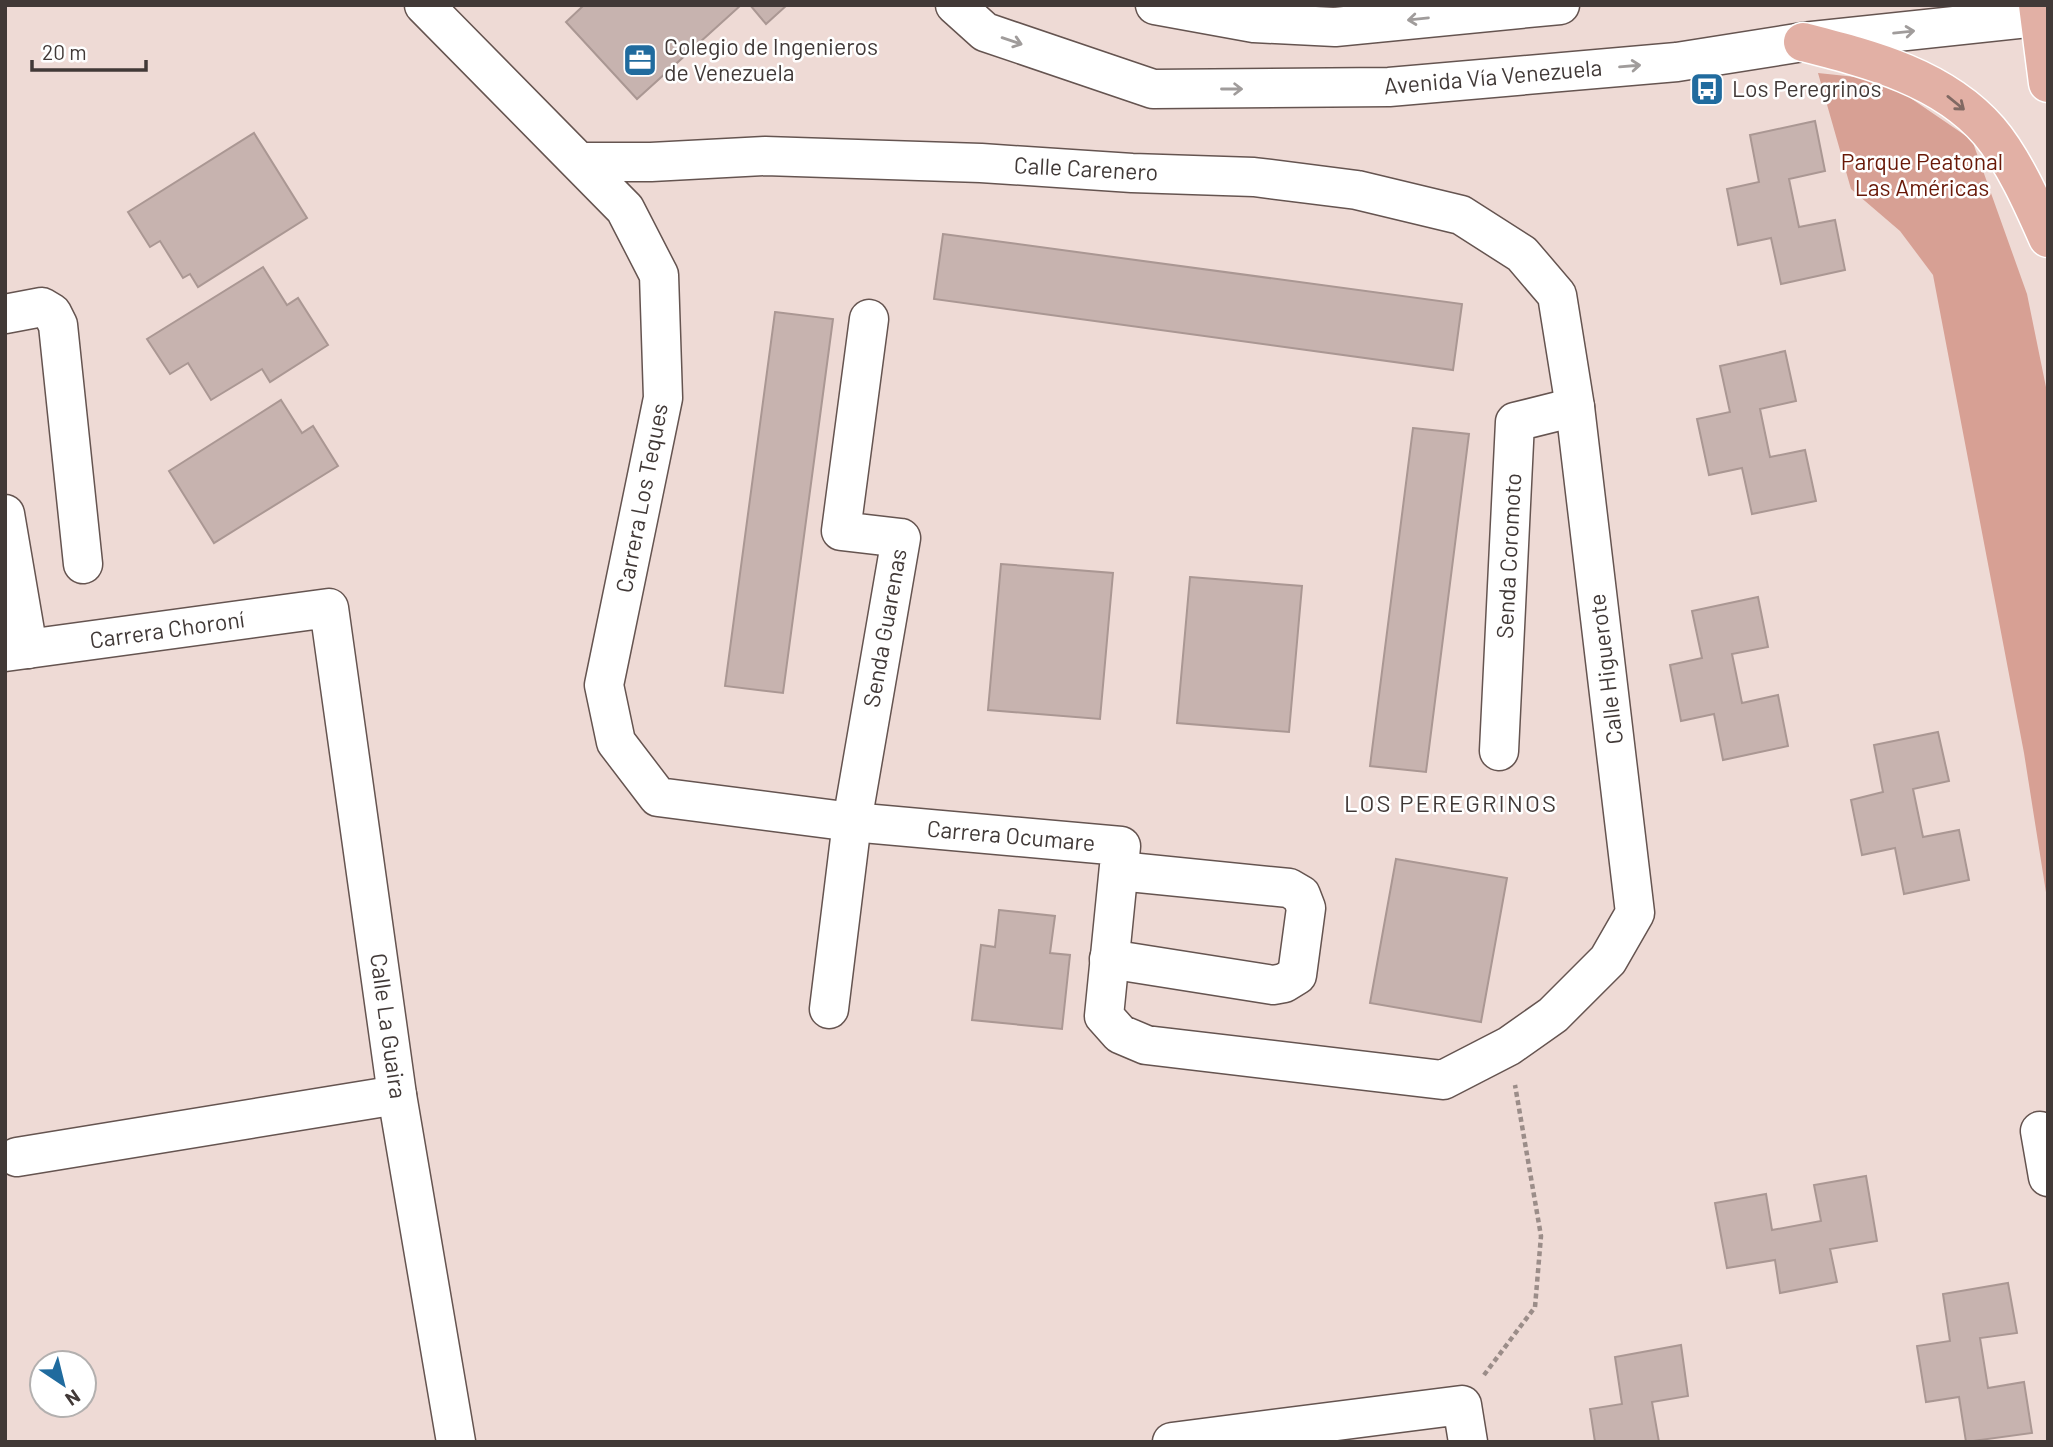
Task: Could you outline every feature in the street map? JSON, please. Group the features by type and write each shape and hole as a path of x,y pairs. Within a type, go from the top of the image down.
{"main road":[{"path":"2042,13 2048,83"},
{"path":"1803,42 1874,60 1951,97 1989,131 2020,179 2048,239"}],"street":[{"name":"Carrera Los Teques","path":"424,5 625,209 659,275 663,398 604,685 616,742"},
{"name":"Avenida Vía Venezuela","path":"955,5 985,32 1153,89 1389,87 1677,62 1803,42 2042,13"},
{"path":"1155,5 1254,23 1335,27 1560,5"},
{"name":"Calle Carenero","path":"580,162 651,162 765,156 968,162 1132,173 1254,177 1357,190 1461,215 1522,254 1557,295"},
{"name":"Calle Higuerote","path":"1553,1015 1608,960 1635,913 1575,407 1557,295"},
{"path":"5,314 42,307 52,313 58,325 83,564"},
{"name":"Senda Guarenas","path":"852,822 901,538 841,531 869,319"},
{"name":"Senda Coromoto","path":"1499,751 1515,422 1575,407"},
{"path":"5,514 16,651"},
{"name":"Carrera Choroní","path":"16,651 329,608"},
{"name":"Calle La Guaira","path":"329,608 397,1095 456,1442"},
{"name":"Carrera Ocumare","path":"616,742 658,797 852,822 1121,846 1104,1016 1120,1034 1146,1045 1443,1080 1509,1046 1553,1015"},
{"path":"830,1009 852,822"},
{"path":"1109,960 1273,985 1284,983 1297,975 1306,908 1301,895 1289,888 1119,871"},
{"path":"18,1157 397,1095"},
{"path":"2040,1130 2048,1177"},
{"path":"1172,1442 1465,1424"}],"path":[{"path":"1465,1424 1535,1307 1541,1236 1509,1046"}],"green space":[{"name":"Parque Peatonal Las Américas","path":"1818,73 1884,80 1972,140 2027,294 2048,397 2048,905 2024,753 1933,275 1900,231 1851,189"}],"building":[{"name":"Colegio de Ingenieros de Venezuela","path":"584,5 741,5 637,99 566,22"},
{"name":"Colegio de Ingenieros de Venezuela","path":"750,5 787,5 766,24"},
{"path":"1815,121 1825,171 1789,179 1799,227 1835,220 1845,270 1781,284 1771,238 1738,245 1727,189 1759,182 1750,135"},
{"path":"254,133 307,218 198,287 190,274 183,278 160,241 150,247 128,212"},
{"path":"943,234 1462,304 1453,370 934,299"},
{"path":"263,267 287,305 298,298 328,345 270,382 262,369 211,400 188,363 170,374 147,339"},
{"path":"775,312 833,319 783,693 725,686"},
{"path":"1785,351 1796,401 1760,409 1770,457 1805,450 1816,501 1752,514 1742,468 1709,475 1697,419 1730,412 1720,366"},
{"path":"281,400 302,433 313,426 338,466 214,543 169,471"},
{"path":"1413,428 1469,434 1426,772 1370,766"},
{"path":"1001,564 1113,573 1100,719 988,710"},
{"path":"1190,577 1302,586 1289,732 1177,723"},
{"path":"1758,597 1768,647 1732,654 1742,703 1778,695 1788,746 1723,760 1714,714 1681,721 1670,665 1702,658 1692,611"},
{"path":"1938,732 1949,781 1913,789 1923,837 1959,830 1969,880 1904,894 1895,848 1862,855 1851,800 1883,792 1874,745"},
{"path":"1396,859 1507,878 1481,1022 1370,1003"},
{"path":"999,910 1055,916 1050,953 1070,955 1062,1029 972,1020 981,945 995,947"},
{"path":"1866,1176 1877,1241 1830,1249 1837,1282 1780,1293 1775,1260 1727,1268 1715,1203 1766,1194 1772,1230 1821,1221 1814,1185"},
{"path":"2008,1283 2017,1333 1980,1338 1988,1388 2024,1382 2032,1433 1966,1442 1959,1397 1926,1402 1917,1346 1950,1341 1943,1294"},
{"path":"1681,1345 1688,1396 1652,1402 1659,1442 1595,1442 1590,1409 1622,1404 1615,1357"}],"place":[{"name":"Colegio de Ingenieros de Venezuela","path":"640,60"},
{"name":"Los Peregrinos","path":"1707,89"}],"district":[{"name":"LOS PEREGRINOS","path":"1451,804"}]}
